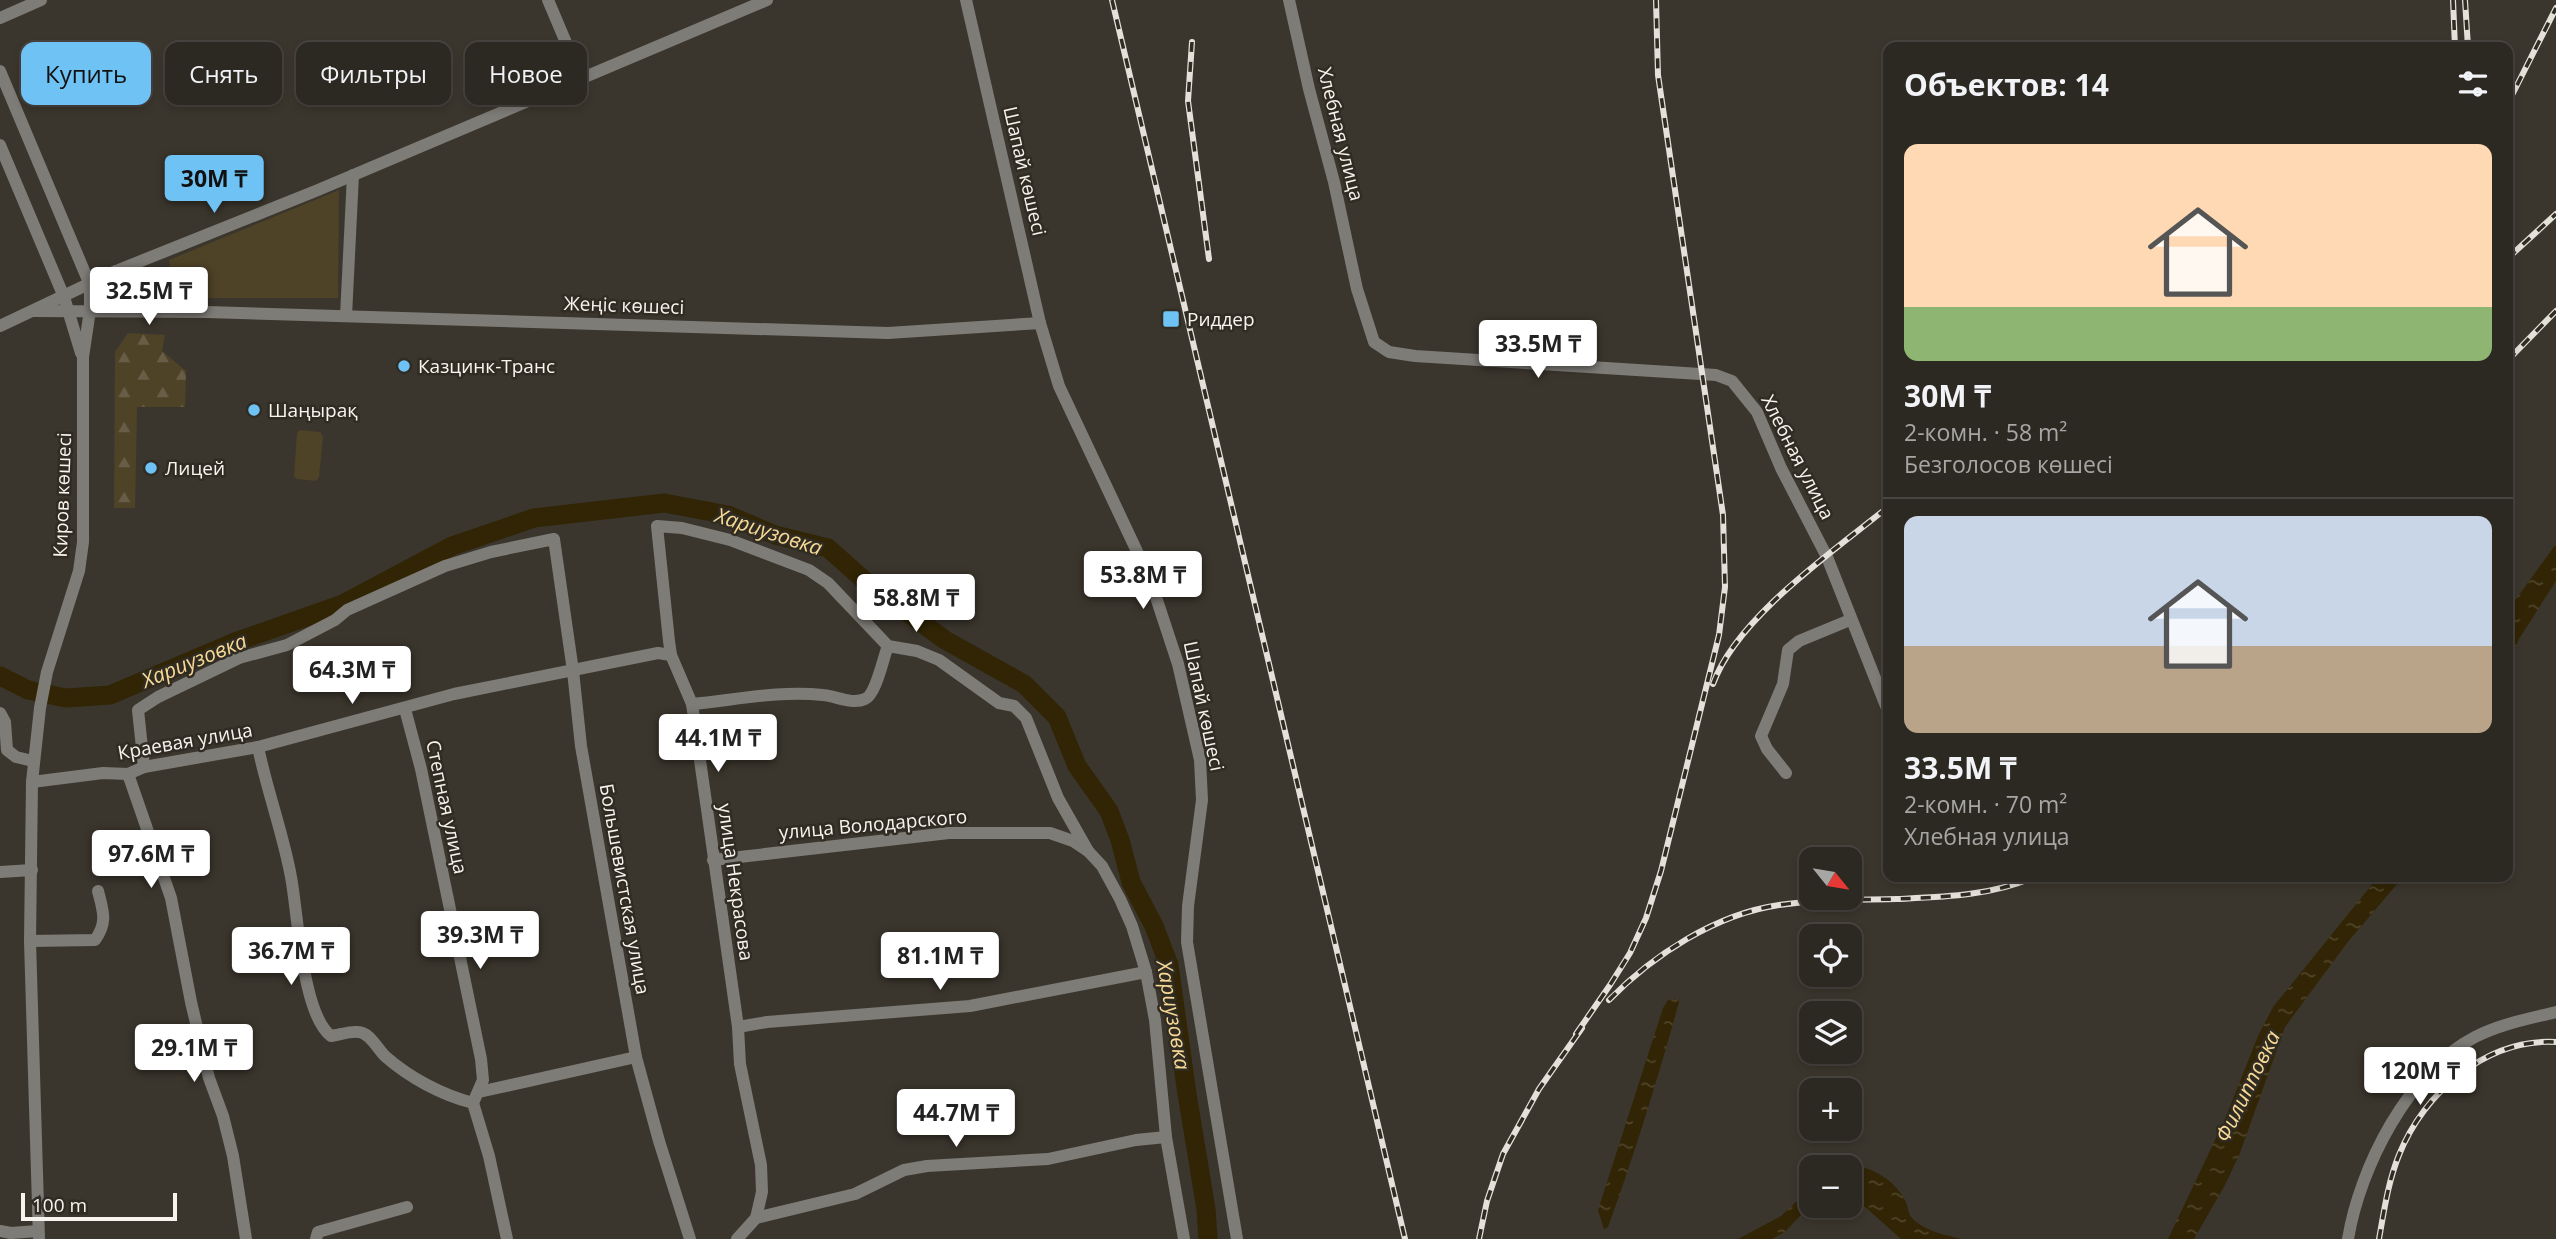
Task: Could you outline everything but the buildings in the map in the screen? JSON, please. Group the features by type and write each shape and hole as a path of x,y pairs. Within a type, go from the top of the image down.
{"street":[{"path":"0,18 41,0"},
{"path":"548,0 566,42"},
{"path":"587,75 767,0"},
{"name":"Шапай көшесі","path":"966,0 1040,323 1059,386 1150,579 1178,664 1200,760 1200,833 1192,872 1187,943 1237,1239"},
{"name":"Хлебная улица","path":"1289,0 1308,89 1334,182 1357,289 1374,342 1389,352 1415,356 1716,376 1732,381 1757,412 1781,468 1827,557 1883,699"},
{"path":"0,71 90,285 90,310 83,356"},
{"path":"0,326 116,271 518,105"},
{"path":"0,145 64,297 83,356"},
{"path":"346,316 353,175"},
{"name":"Жеңіс көшесі","path":"116,271 144,279 181,301 207,312"},
{"name":"Жеңіс көшесі","path":"34,311 207,312 888,333 1040,323"},
{"name":"Киров көшесі","path":"33,761 47,671 79,571 83,542 83,356"},
{"name":"улица Некрасова","path":"756,1218 762,1192 761,1165 740,1064 738,1027 692,704 671,655 657,526 682,528 730,540 809,570 828,583 888,646"},
{"name":"Большевистская улица","path":"144,767 138,710 158,697 239,658 287,645 335,620 347,610 445,566 491,552 554,539 573,671 580,746 636,1057 690,1239"},
{"path":"1786,773 1767,749 1761,736 1783,684 1788,650 1799,641 1850,620"},
{"path":"692,704 785,695 823,695 853,701 865,700 873,694 888,646 917,651 939,660 999,703 1014,706 1026,718 1058,798 1088,850"},
{"name":"Краевая улица","path":"32,782 103,773 128,774 144,767 258,747 454,694 658,653 671,655"},
{"name":"Степная улица","path":"405,709 421,769 481,1059 483,1080 476,1098 507,1239"},
{"path":"0,713 5,722 7,750 16,757 33,761 30,940 38,1235 0,1231"},
{"path":"258,747 291,878 306,983 323,1030 331,1036 359,1031 368,1036 383,1054 401,1069 432,1087 476,1098 636,1057"},
{"path":"128,774 171,898 209,1078 223,1116 233,1156 246,1239"},
{"name":"улица Володарского","path":"713,860 949,833 1050,833 1088,850 1102,866 1120,899 1132,926 1146,972 1155,1020 1166,1137 1184,1239"},
{"path":"0,872 32,870"},
{"path":"30,940 95,940 103,930 104,917 98,891"},
{"path":"738,1027 767,1022 970,1006 1146,972"},
{"path":"2347,1239 2366,1178 2405,1099 2434,1068 2473,1038 2511,1022 2556,1012"},
{"path":"737,1239 756,1218 855,1194 904,1170 926,1166 1048,1159 1136,1140 1166,1137"},
{"path":"316,1239 318,1233 325,1230 407,1207"}],"green space":[{"path":"339,190 338,298 175,298 169,260"},
{"path":"128,333 165,335 162,351 186,371 185,407 137,407 135,508 114,508 115,352"},
{"path":"300,430 320,432 323,436 319,477 316,481 297,479 294,476 297,433"}],"water":[{"path":"2556,544 2556,581 2519,639 2513,653 2513,603"},
{"name":"Филипповка","path":"2374,882 2399,882 2347,943 2285,1027 2240,1153 2194,1239 2168,1239 2225,1119 2258,1036 2273,1007"},
{"path":"1678,999 1637,1143 1608,1227 1604,1229 1598,1210 1663,1008 1668,1000"},
{"path":"1862,1168 1891,1182 1906,1202 1911,1217 1920,1225 1937,1233 1962,1239 1901,1239 1864,1206"},
{"path":"1799,1199 1799,1217 1785,1232 1772,1239 1738,1239 1781,1216"}],"waterway":[{"name":"Хариузовка","path":"0,676 28,690 66,698 110,695 235,642 343,604 452,546 534,518 664,503 728,515 775,535 828,548 865,581 945,640 1024,684 1057,717 1077,766 1109,811 1131,882 1154,926 1169,965 1206,1209 1208,1239"}],"railway":[{"path":"1112,0 1405,1239"},
{"path":"1576,1034 1630,953 1646,918 1661,871 1719,635 1725,587 1723,515 1658,75 1656,0"},
{"path":"2453,0 2455,42"},
{"path":"2465,0 2468,42"},
{"path":"2513,93 2556,8"},
{"path":"1192,42 1188,101 1209,259"},
{"path":"2513,253 2556,214"},
{"path":"2513,355 2556,311"},
{"path":"1713,684 1725,659 1765,610 1815,565 1883,511"},
{"path":"1609,1000 1645,967 1687,939 1732,917 1755,910 1808,902 1966,894 2021,882"},
{"path":"1479,1239 1487,1201 1503,1154 1539,1089 1582,1028"},
{"path":"2379,1239 2389,1186 2399,1155 2424,1110 2441,1091 2461,1073 2506,1049 2530,1043 2556,1042"}],"place":[{"name":"Риддер","path":"1171,319"},
{"name":"Казцинк-Транс","path":"404,366"},
{"name":"Шаңырақ","path":"254,410"},
{"name":"Лицей","path":"151,468"}]}
